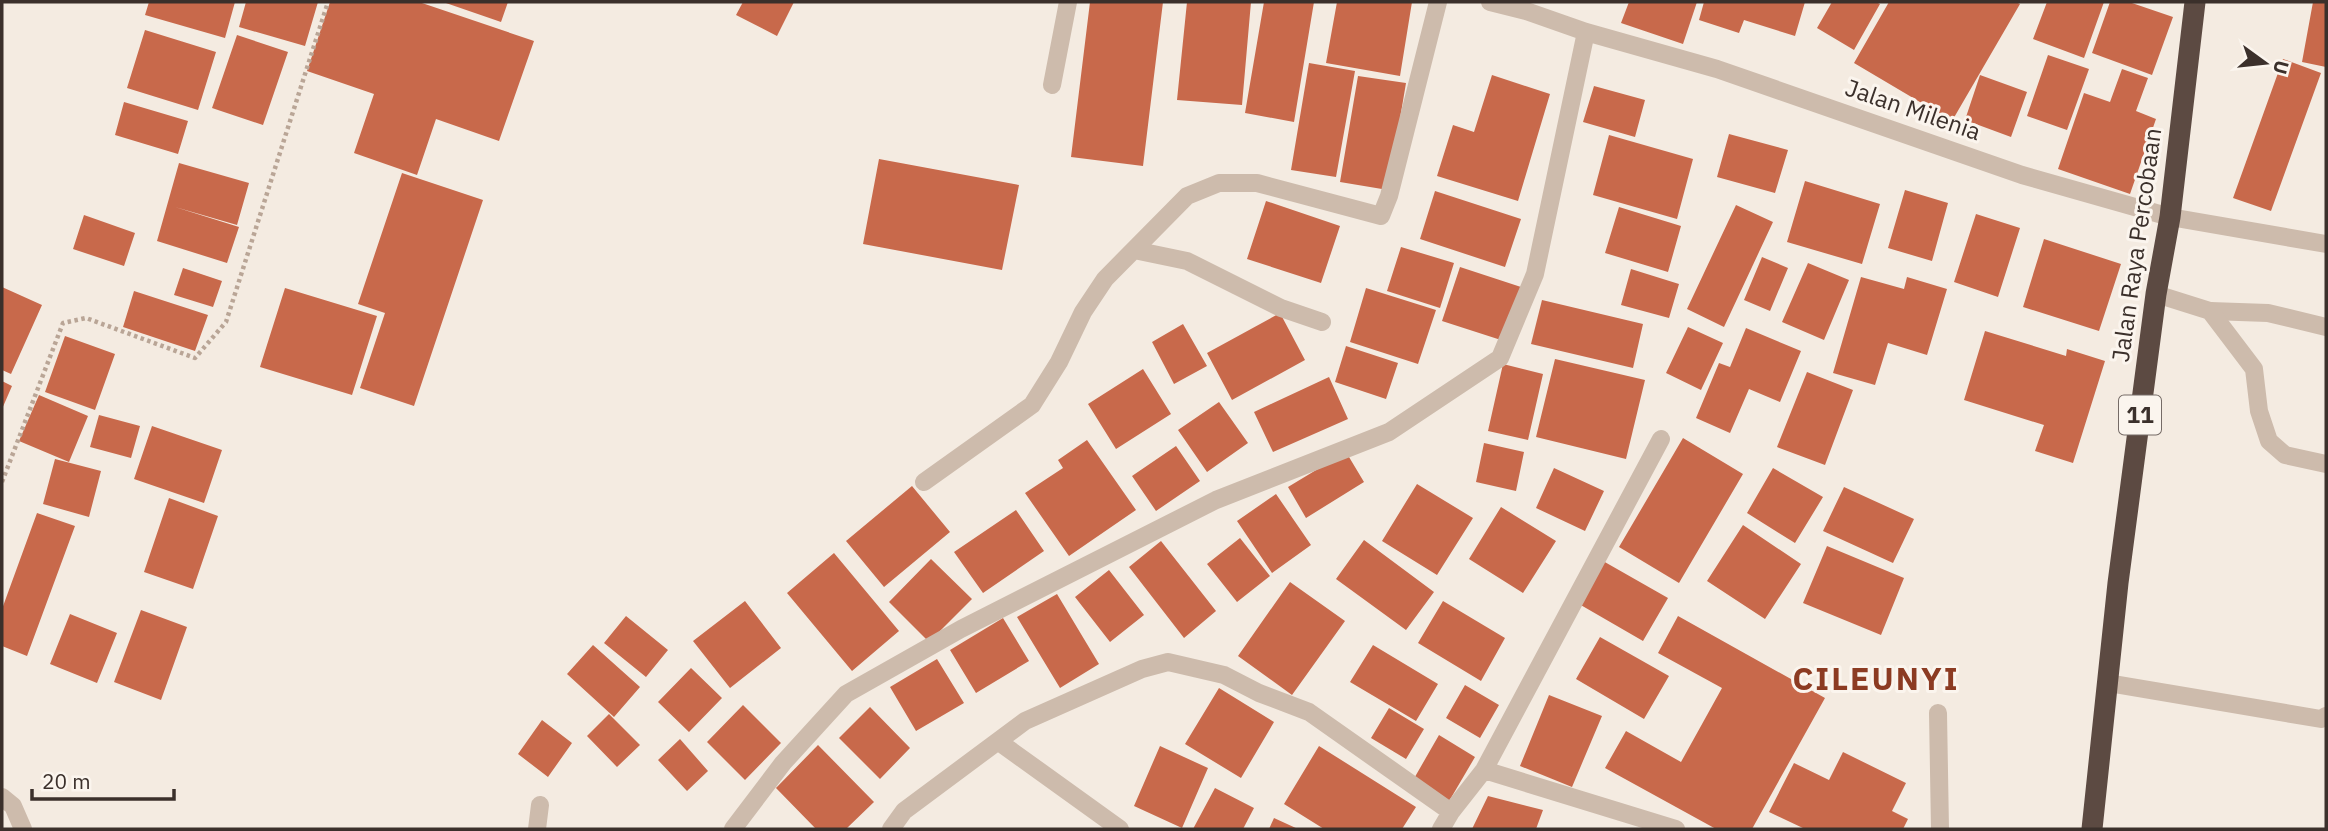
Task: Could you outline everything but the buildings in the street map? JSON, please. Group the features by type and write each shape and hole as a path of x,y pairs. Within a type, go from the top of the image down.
{"highway":[{"name":"Jalan Raya Percobaan","path":"2092,829 2118,583 2156,294 2170,217 2195,2"}],"street":[{"path":"1052,85 1068,2"},
{"path":"924,482 1032,405 1059,362 1083,312 1105,279 1187,196 1219,183 1257,183 1381,216 1394,177 1438,2"},
{"name":"Jalan Milenia","path":"1490,2 1717,69 2022,175 2170,217 2326,244"},
{"path":"733,829 783,763 846,694 961,629 1216,500 1389,432 1500,358 1535,274 1586,32"},
{"path":"1134,250 1187,261 1281,308 1322,322"},
{"path":"2156,294 2210,311 2268,313 2326,327"},
{"path":"2210,311 2255,369 2259,411 2269,441 2285,455 2326,464"},
{"path":"1441,829 1484,770 1661,439"},
{"path":"891,829 904,811 1025,721 1142,669 1168,662 1224,675 1259,693 1309,712 1451,813"},
{"path":"2108,683 2321,719 2326,716"},
{"path":"1938,713 1940,829"},
{"path":"999,742 1120,829"},
{"path":"1484,770 1676,829"},
{"path":"2,797 13,806 23,829"},
{"path":"537,829 540,805"}],"path":[{"path":"2,482 63,323 86,318 195,358 226,322 328,2"}],"district":[{"name":"CILEUNYI","path":"1876,679"}]}
